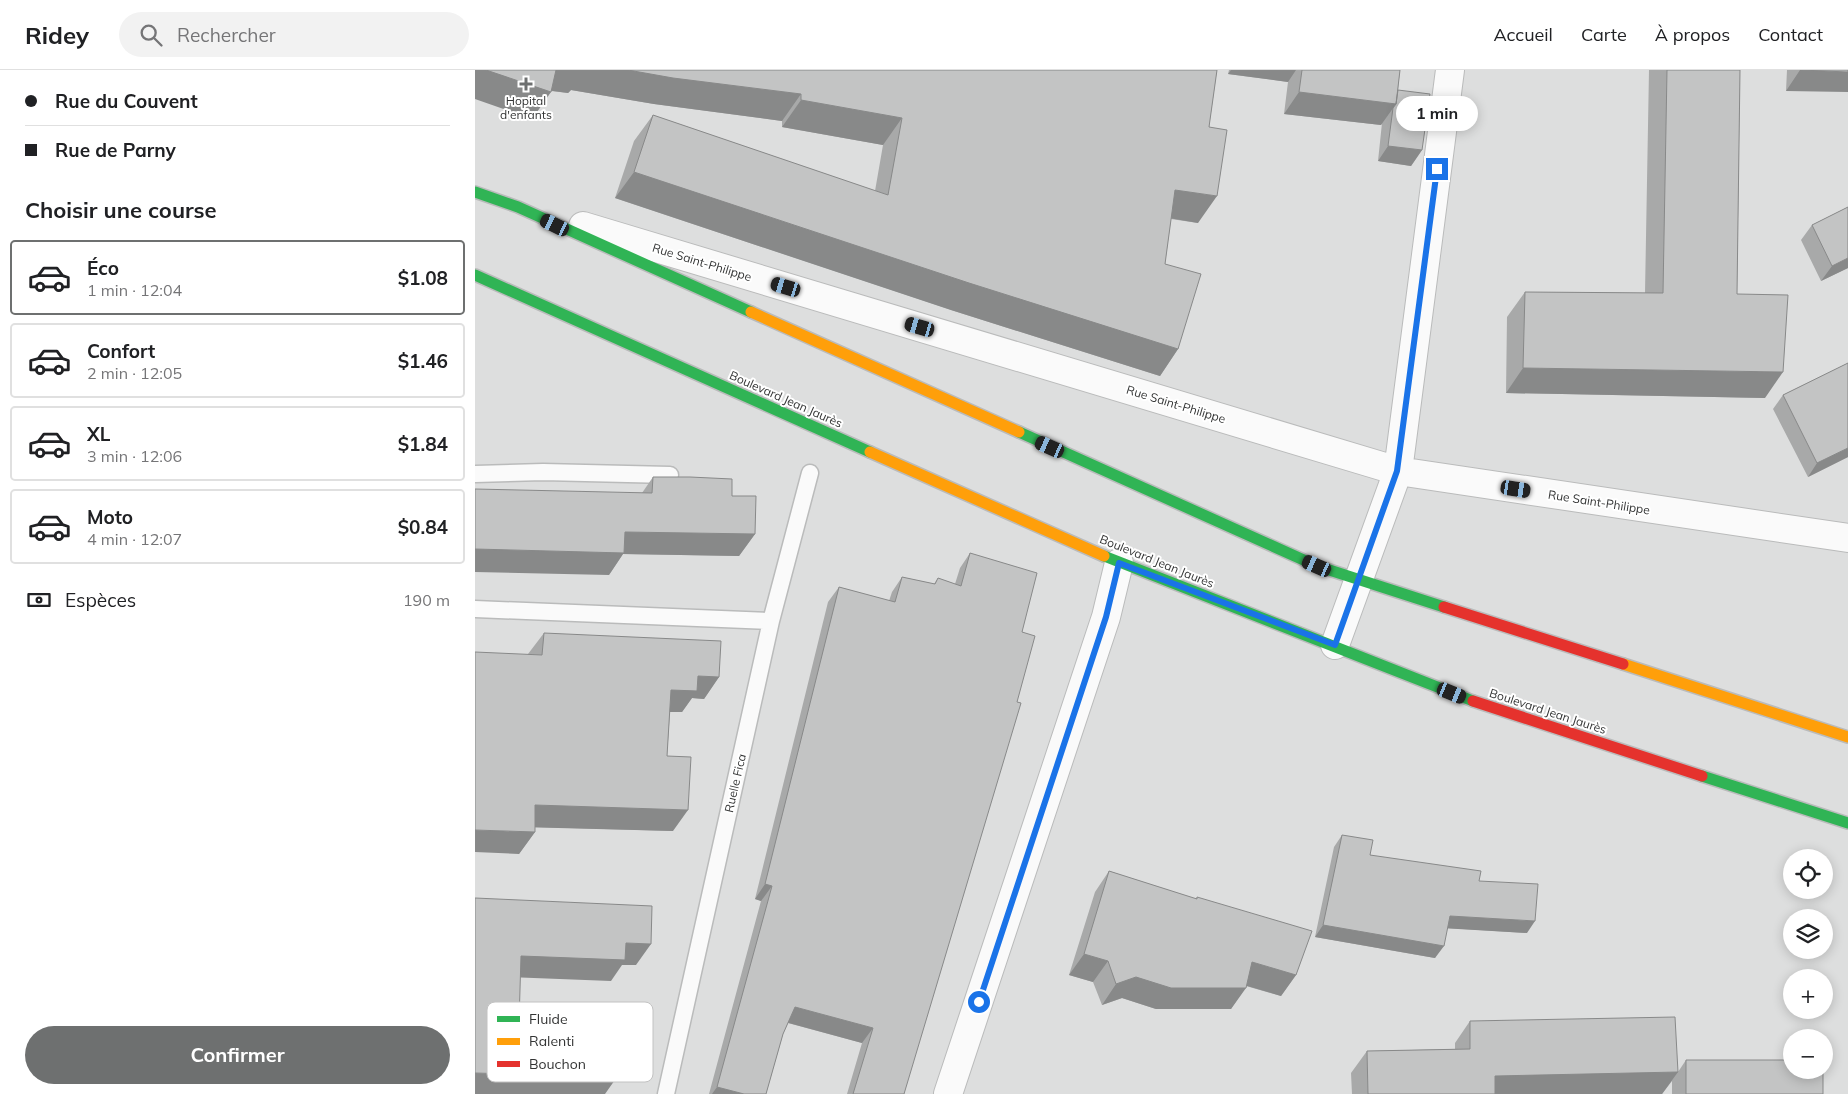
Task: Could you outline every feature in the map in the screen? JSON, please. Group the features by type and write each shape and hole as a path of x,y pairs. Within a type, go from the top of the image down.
{"main road":[{"path":"475,192 518,207 1281,550 1358,581 1848,736"},
{"name":"Boulevard Jean Jaurès","path":"475,275 1119,563 1335,645 1469,700 1848,822"}],"street":[{"path":"1335,645 1397,471 1450,70"},
{"name":"Rue Saint-Philippe","path":"518,207 1397,471 1848,538"},
{"path":"948,1094 1106,617 1119,563"}],"lane":[{"path":"475,474 543,472 670,475"},
{"name":"Ruelle Fica","path":"666,1094 771,621 810,473"},
{"path":"475,609 771,621"}],"building":[{"path":"486,70 556,70 551,92"},
{"path":"628,70 1217,70 1209,127 1227,130 1217,196 1175,190 1165,264 1201,274 1178,349 969,283 634,172 653,115 888,195 902,118 801,100 801,94 673,78"},
{"path":"1302,70 1400,70 1396,104 1299,92"},
{"path":"1667,70 1740,70 1737,294 1788,295 1783,372 1523,368 1525,292 1663,293"},
{"path":"1800,70 1848,70 1848,72"},
{"path":"1398,90 1430,94 1422,150 1388,146 1393,108 1396,104"},
{"path":"1848,207 1848,258 1832,266 1812,225"},
{"path":"1848,363 1848,448 1817,463 1783,395"},
{"path":"653,477 732,479 732,496 756,496 755,534 625,532 624,553 475,549 475,489 652,493"},
{"path":"970,553 1037,573 1022,632 1035,636 1017,702 1021,703 904,1094 853,1094 873,1028 795,1007 783,1034 766,1094 744,1094 717,1087 772,886 765,884 839,587 895,602 902,577 935,584 938,578 961,586"},
{"path":"544,633 721,641 719,677 698,676 697,691 671,690 667,756 691,757 688,810 535,805 535,832 475,830 475,652 542,655"},
{"path":"1342,835 1373,840 1370,855 1481,871 1479,881 1538,884 1535,921 1450,916 1444,946 1323,925"},
{"path":"1109,871 1197,899 1197,897 1312,931 1296,975 1252,962 1246,988 1171,988 1136,977 1116,984 1108,961 1084,954"},
{"path":"475,898 652,906 651,944 626,943 625,960 521,956 520,1002 487,1002 487,1073 475,1073"},
{"path":"1675,1017 1678,1072 1495,1076 1495,1094 1368,1094 1367,1051 1470,1049 1470,1021"},
{"path":"1686,1060 1783,1060 1783,1079 1823,1079 1823,1094 1686,1094"}],"traffic: fast":[{"path":"475,192 518,207 751,312"},
{"path":"475,275 870,452"},
{"path":"1019,432 1317,566 1444,607"},
{"path":"1104,556 1473,701"},
{"path":"1702,776 1848,823"}],"traffic: slow":[{"path":"751,312 1019,432"},
{"path":"870,452 1104,556"},
{"path":"1623,664 1848,737"}],"traffic: jam":[{"path":"1444,607 1623,664"},
{"path":"1473,701 1702,776"}],"place":[{"name":"Hopital d'enfants","path":"526,84"}],"route":[{"path":"979,1002 1106,617 1119,563 1335,645 1397,471 1437,169"}]}
